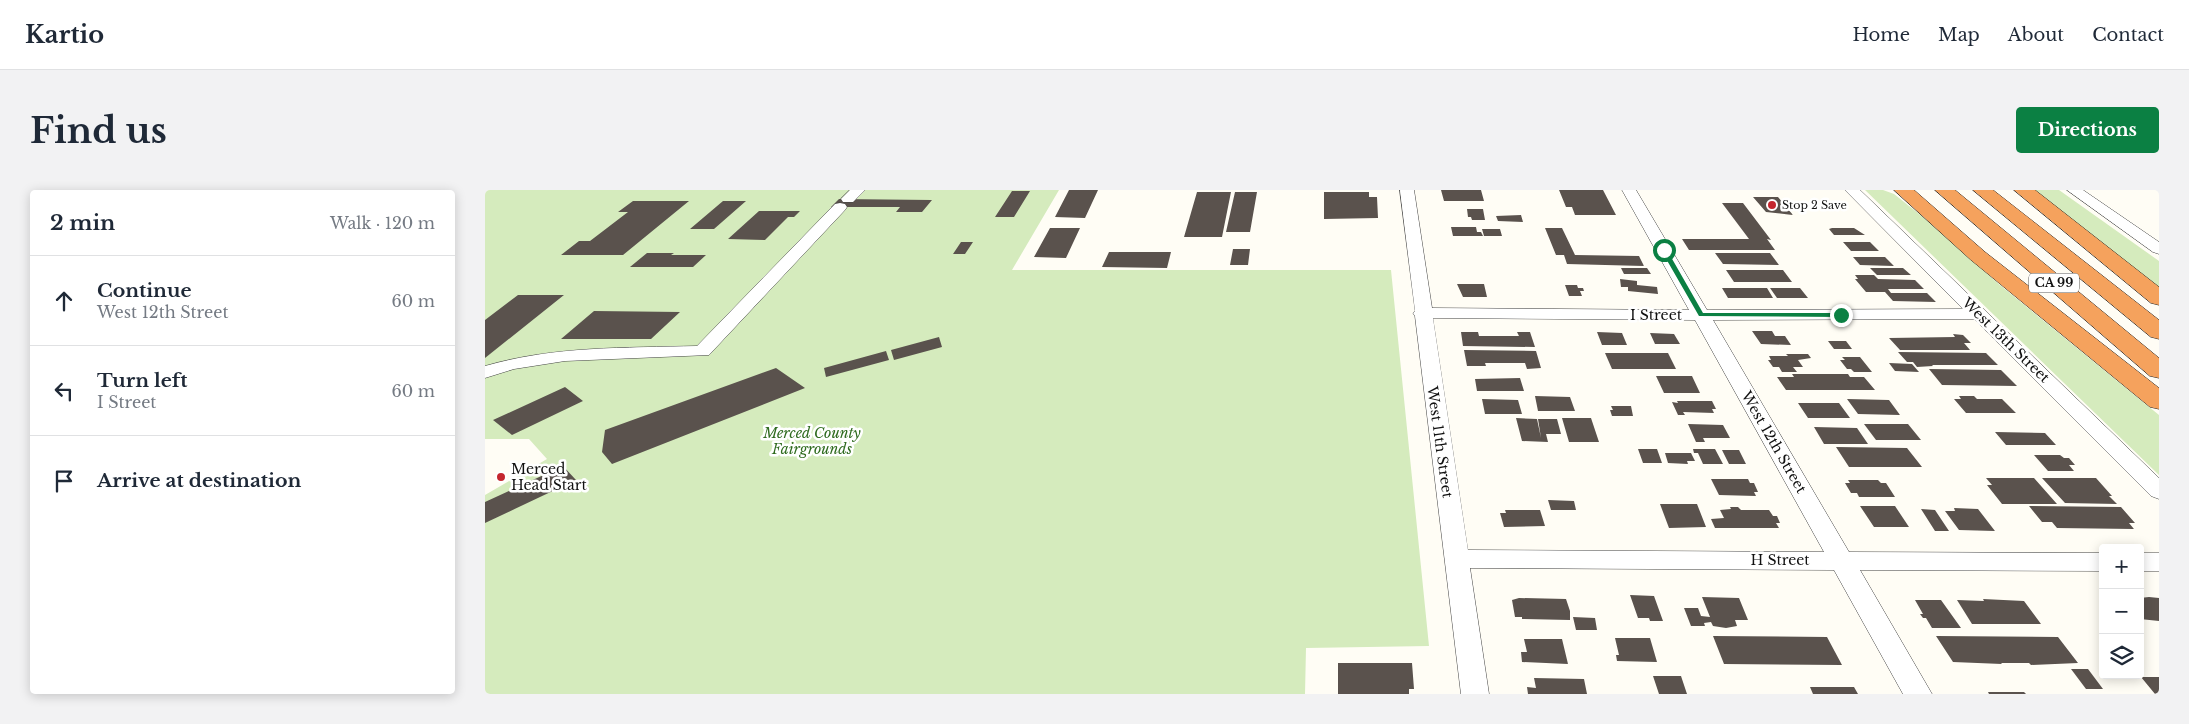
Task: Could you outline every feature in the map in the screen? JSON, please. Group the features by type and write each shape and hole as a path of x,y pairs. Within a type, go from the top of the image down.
{"highway":[{"path":"1903,190 1978,256 2159,401"},
{"path":"2023,190 2159,298"},
{"name":"CA 99","path":"1946,192 2159,371"},
{"name":"CA 99","path":"1986,194 2159,332"}],"street":[{"name":"West 11th Street","path":"1407,190 1422,313 1475,694"},
{"name":"West 12th Street","path":"1629,190 1919,694"},
{"name":"West 13th Street","path":"1852,190 2159,491"},
{"path":"2074,190 2159,249"},
{"path":"485,372 502,366 566,356 702,352 849,199"},
{"name":"I Street","path":"1422,313 1979,314"},
{"name":"H Street","path":"1456,558 2099,562"},
{"path":"2144,562 2159,562"}],"green space":[{"name":"Merced County Fairgrounds","path":"485,190 1059,190 1012,270 1391,270 1429,646 1306,648 1305,694 485,694 485,495 547,459 529,439 485,439"},
{"path":"1865,190 1883,190 1894,194 2000,285 2159,415 2159,475"},
{"path":"2028,190 2059,190 2159,261 2159,291"}],"building":[{"path":"1069,190 1098,190 1085,218 1055,217"},
{"path":"1441,190 1481,190 1484,201 1444,201"},
{"path":"1559,190 1603,190 1616,215 1575,215 1572,207 1566,207"},
{"path":"1012,191 1030,191 1014,217 995,217"},
{"path":"1197,192 1231,192 1222,237 1184,237"},
{"path":"1235,192 1257,192 1250,232 1226,232"},
{"path":"1324,192 1369,192 1369,197 1377,197 1378,218 1324,219"},
{"name":"Stop 2 Save","path":"1753,197 1778,197 1793,215 1766,212"},
{"path":"839,199 932,200 922,212 896,212 900,207 831,207"},
{"path":"633,201 689,201 623,255 561,255 579,241 590,241 628,212 618,212"},
{"path":"723,201 746,201 714,229 690,229"},
{"path":"1722,203 1743,203 1771,240 1767,239 1775,250 1689,250 1682,239 1749,239"},
{"path":"1467,209 1483,209 1485,220 1472,220 1471,217 1468,217"},
{"path":"759,211 800,211 794,217 788,217 765,240 728,239"},
{"path":"1521,215 1523,222 1498,221 1496,216"},
{"path":"1451,227 1476,227 1477,232 1481,232 1483,236 1453,236"},
{"path":"1050,228 1080,228 1066,258 1034,257"},
{"path":"1545,228 1562,228 1575,255 1639,256 1644,266 1567,264 1564,255 1556,255"},
{"path":"1854,228 1865,235 1834,235 1829,229"},
{"path":"1482,229 1500,229 1502,236 1484,236"},
{"path":"961,242 973,242 965,254 953,254"},
{"path":"1843,242 1870,242 1879,251 1851,251"},
{"path":"1233,249 1250,249 1248,265 1230,265"},
{"path":"1109,252 1171,252 1167,268 1102,267"},
{"path":"647,253 706,255 693,267 630,267"},
{"path":"1715,253 1770,253 1779,265 1723,264"},
{"path":"1853,257 1885,257 1894,266 1860,265"},
{"path":"1621,268 1647,268 1651,274 1624,274"},
{"path":"1870,268 1903,268 1911,275 1877,275"},
{"path":"1726,270 1783,270 1792,282 1734,282"},
{"path":"1855,275 1874,275 1878,279 1915,280 1924,289 1888,289 1891,293 1927,293 1936,302 1893,301 1885,292 1866,292 1855,279 1858,279"},
{"path":"1620,279 1637,281 1637,285 1657,287 1658,294 1628,291 1628,287 1621,287"},
{"path":"1457,284 1484,284 1487,297 1463,297"},
{"path":"1565,285 1577,285 1578,288 1583,288 1584,291 1580,291 1582,296 1569,296"},
{"path":"1722,288 1767,288 1773,298 1728,298"},
{"path":"1770,288 1800,288 1808,298 1777,298"},
{"path":"518,295 564,295 485,358 485,320"},
{"path":"594,311 680,312 651,339 561,339"},
{"path":"1752,331 1772,331 1775,336 1785,336 1791,345 1761,344"},
{"path":"1461,332 1478,332 1479,336 1519,336 1517,332 1530,332 1535,347 1463,346"},
{"path":"1597,332 1622,333 1627,345 1602,345"},
{"path":"1650,333 1674,334 1680,344 1655,344"},
{"path":"1953,334 1963,335 1971,343 1964,343 1970,350 1900,350 1889,338 1955,337"},
{"path":"939,337 942,347 894,360 891,350"},
{"path":"1828,341 1846,341 1852,349 1834,349"},
{"path":"1464,350 1536,351 1541,368 1527,369 1525,363 1485,363 1486,366 1467,366"},
{"path":"886,351 889,360 826,377 824,368"},
{"path":"1898,352 1986,353 1998,365 1932,365 1917,367 1913,362 1907,362"},
{"path":"1605,353 1668,353 1676,369 1612,369"},
{"path":"1786,354 1808,354 1811,358 1798,360 1803,367 1793,367 1797,372 1782,372 1779,367 1773,367 1768,360 1771,360 1769,356 1788,356"},
{"path":"1842,357 1860,357 1872,372 1854,372 1851,369 1847,369 1840,360 1845,360"},
{"path":"1889,363 1912,364 1919,372 1895,371"},
{"path":"776,368 805,388 612,464 602,452 605,430"},
{"path":"1929,369 2001,370 2017,386 1942,385"},
{"path":"1792,374 1848,374 1850,377 1864,377 1875,390 1786,390 1777,377 1794,377"},
{"path":"1656,376 1692,376 1700,393 1664,393"},
{"path":"1520,378 1524,391 1477,391 1475,379"},
{"path":"565,387 583,401 512,435 493,420"},
{"path":"1535,396 1570,397 1575,411 1538,411"},
{"path":"1959,396 1974,396 1977,399 2002,399 2016,413 1966,413 1954,399 1961,399"},
{"path":"1482,399 1518,400 1522,414 1485,414"},
{"path":"1847,399 1889,400 1900,415 1858,414"},
{"path":"1677,401 1712,401 1716,409 1712,409 1714,413 1683,412 1685,415 1678,415 1672,402 1678,403"},
{"path":"1798,403 1839,403 1850,418 1808,418"},
{"path":"1611,406 1631,406 1633,416 1612,416 1610,410 1613,410"},
{"path":"1516,418 1537,419 1541,438 1538,419 1557,419 1561,434 1546,434 1548,442 1522,441"},
{"path":"1562,418 1591,418 1599,442 1569,442"},
{"path":"1688,424 1723,425 1730,438 1703,438 1705,442 1696,442"},
{"path":"1864,424 1908,424 1921,440 1876,440"},
{"path":"1814,427 1857,428 1868,444 1824,444"},
{"path":"1995,432 2045,433 2056,445 2006,445"},
{"path":"1836,447 1907,448 1922,467 1849,467"},
{"path":"1638,449 1657,449 1662,463 1643,463"},
{"path":"1693,449 1715,449 1723,464 1703,464 1698,453 1694,453"},
{"path":"1722,450 1739,450 1746,464 1729,464"},
{"path":"1665,453 1691,453 1695,461 1687,461 1688,464 1668,463"},
{"path":"2034,455 2060,455 2064,458 2069,458 2075,465 2069,465 2074,471 2048,471"},
{"path":"563,466 576,480 485,523 485,502"},
{"path":"1986,478 2034,478 2057,504 2002,504 1987,485 1992,485"},
{"path":"2042,478 2096,478 2117,504 2065,503"},
{"path":"1711,479 1748,479 1750,483 1754,483 1758,492 1754,492 1756,496 1719,495"},
{"path":"1848,480 1878,480 1881,483 1886,483 1895,497 1859,497 1857,493 1851,493 1845,483 1850,483"},
{"path":"1548,500 1574,501 1576,510 1551,510"},
{"path":"1660,504 1697,504 1706,527 1669,528"},
{"path":"1860,506 1895,506 1909,527 1874,527"},
{"path":"2029,506 2121,507 2135,523 2129,523 2134,529 2057,528 2052,522 2042,522"},
{"path":"1730,507 1738,507 1741,510 1769,510 1773,516 1777,516 1780,523 1776,523 1779,528 1715,528 1711,519 1724,518 1720,510 1731,509"},
{"path":"1954,508 1978,509 1995,531 1959,530 1945,511 1955,511"},
{"path":"1921,509 1935,510 1949,531 1935,531"},
{"path":"1505,510 1540,510 1545,526 1504,527 1500,513 1506,513"},
{"path":"1630,595 1654,596 1663,621 1650,621 1649,618 1638,618"},
{"path":"1702,597 1739,598 1748,620 1735,620 1737,626 1726,628 1713,626 1711,622 1704,623 1705,626 1691,626 1684,608 1698,608 1701,616 1710,617"},
{"path":"1519,598 1566,599 1570,611 1570,620 1522,619 1522,617 1515,617 1512,600"},
{"path":"2144,598 2159,598 2159,621 2144,619"},
{"path":"1983,599 2024,601 2041,624 1972,624 1957,600 1984,601"},
{"path":"1915,600 1941,600 1961,628 1932,628 1926,618 1923,618 1920,614 1923,614"},
{"path":"1573,617 1595,618 1597,630 1576,630"},
{"path":"1713,636 1827,637 1842,665 1724,664"},
{"path":"1936,636 2058,637 2078,663 2031,665 2029,663 1953,662"},
{"path":"1615,638 1650,638 1657,662 1617,661 1616,655 1619,655"},
{"path":"1524,639 1562,639 1568,664 1522,662 1521,652 1527,652"},
{"path":"1338,663 1412,663 1414,689 1409,689 1409,694 1338,694"},
{"path":"2071,669 2088,669 2103,689 2086,689"},
{"path":"1653,676 1681,676 1687,694 1659,694"},
{"path":"2144,677 2159,677 2159,694 2155,694 2143,679"},
{"path":"1534,678 1584,679 1587,694 1528,694 1527,687 1536,688"},
{"path":"1810,687 1854,687 1858,694 1813,694"},
{"path":"1988,692 2024,692 2026,694 1989,694"}],"place":[{"name":"Stop 2 Save","path":"1772,205"},
{"name":"Merced Head Start","path":"501,477"}],"route":[{"path":"1664,250 1701,315 1841,315"}]}
